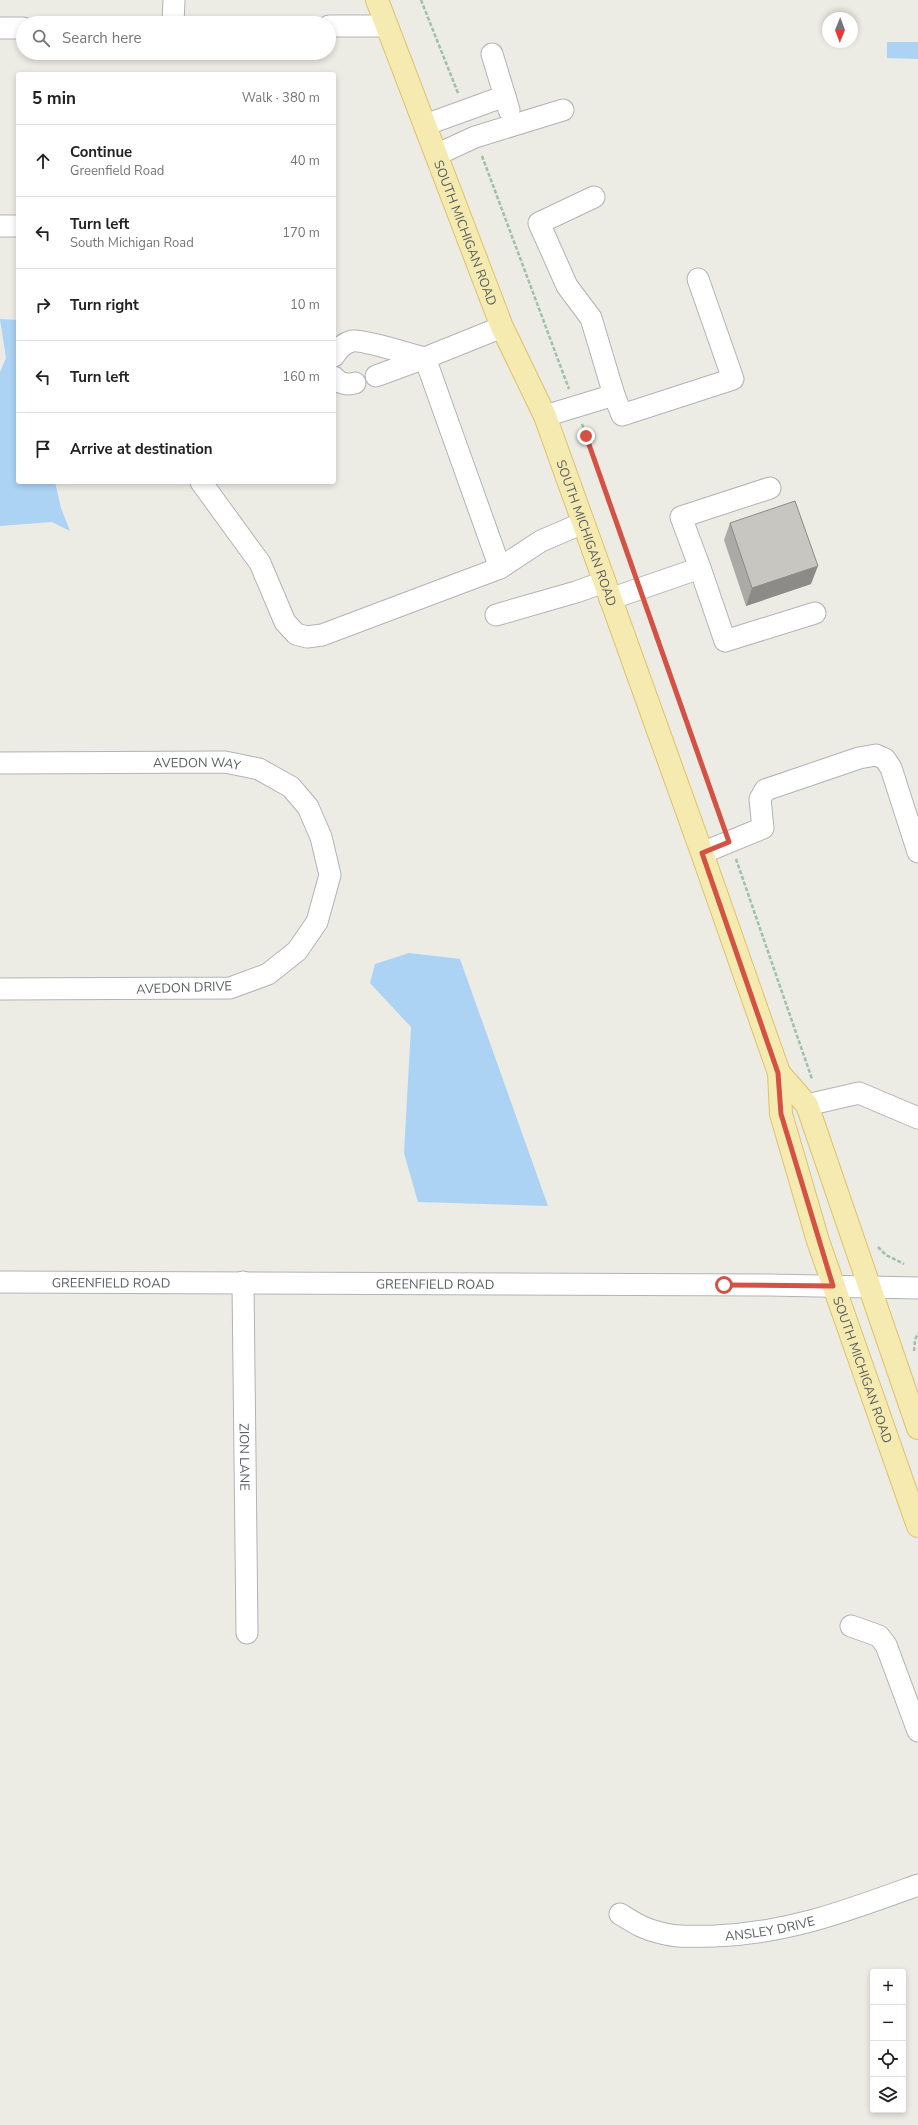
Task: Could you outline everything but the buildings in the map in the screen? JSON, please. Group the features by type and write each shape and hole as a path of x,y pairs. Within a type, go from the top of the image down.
{"main road":[{"name":"SOUTH MICHIGAN ROAD","path":"377,0 502,327 545,416 702,853 778,1073 781,1114 833,1286 918,1526"},
{"name":"SOUTH MICHIGAN ROAD","path":"778,1073 814,1104 870,1286 918,1428"}],"street":[{"path":"173,16 174,0"},
{"path":"336,26 387,26"},
{"path":"0,28 16,28"},
{"path":"492,54 514,124"},
{"path":"425,125 505,96"},
{"path":"436,155 475,137 563,110"},
{"path":"594,196 539,223 567,286 591,318 614,395 622,415 733,379 698,280"},
{"path":"0,226 16,226"},
{"path":"376,376 502,327"},
{"path":"336,353 339,348 353,341 388,348 425,358"},
{"path":"425,358 500,568"},
{"path":"336,380 349,385 355,383"},
{"path":"545,416 614,395"},
{"path":"202,484 260,563 285,622 296,634 307,637 322,636 500,568 541,541 583,523"},
{"path":"770,488 682,517 725,641 815,613"},
{"path":"496,615 576,592 641,588 700,568"},
{"path":"702,853 763,828 760,798 765,790 859,758 876,755 885,759 891,768 918,852"},
{"name":"AVEDON WAY","path":"0,763 225,762 259,769 291,787 308,807 321,837 330,875"},
{"name":"AVEDON DRIVE","path":"0,989 230,988 268,974 297,951 317,922 330,875"},
{"path":"814,1104 859,1092 918,1118"},
{"name":"GREENFIELD ROAD","path":"0,1282 870,1286 918,1288"},
{"name":"ZION LANE","path":"243,1282 247,1633"},
{"path":"851,1626 879,1636 886,1645 918,1731"},
{"name":"ANSLEY DRIVE","path":"620,1914 641,1927 661,1934 690,1937 754,1934 805,1924 918,1885"}],"path":[{"path":"422,0 465,111"},
{"path":"475,137 529,277 641,588 729,842 814,1104"},
{"path":"876,1245 886,1255 904,1264"}],"water":[{"path":"887,42 918,42 918,59 887,58"},
{"path":"0,319 16,320 16,484 55,484 61,508 70,531 52,522 0,526 0,372 6,358"},
{"path":"409,953 460,959 548,1206 418,1202 404,1153 411,1027 370,983 375,964"}],"route":[{"path":"586,436 729,842 702,853 778,1073 781,1114 813,1224 833,1286 724,1285"}]}
